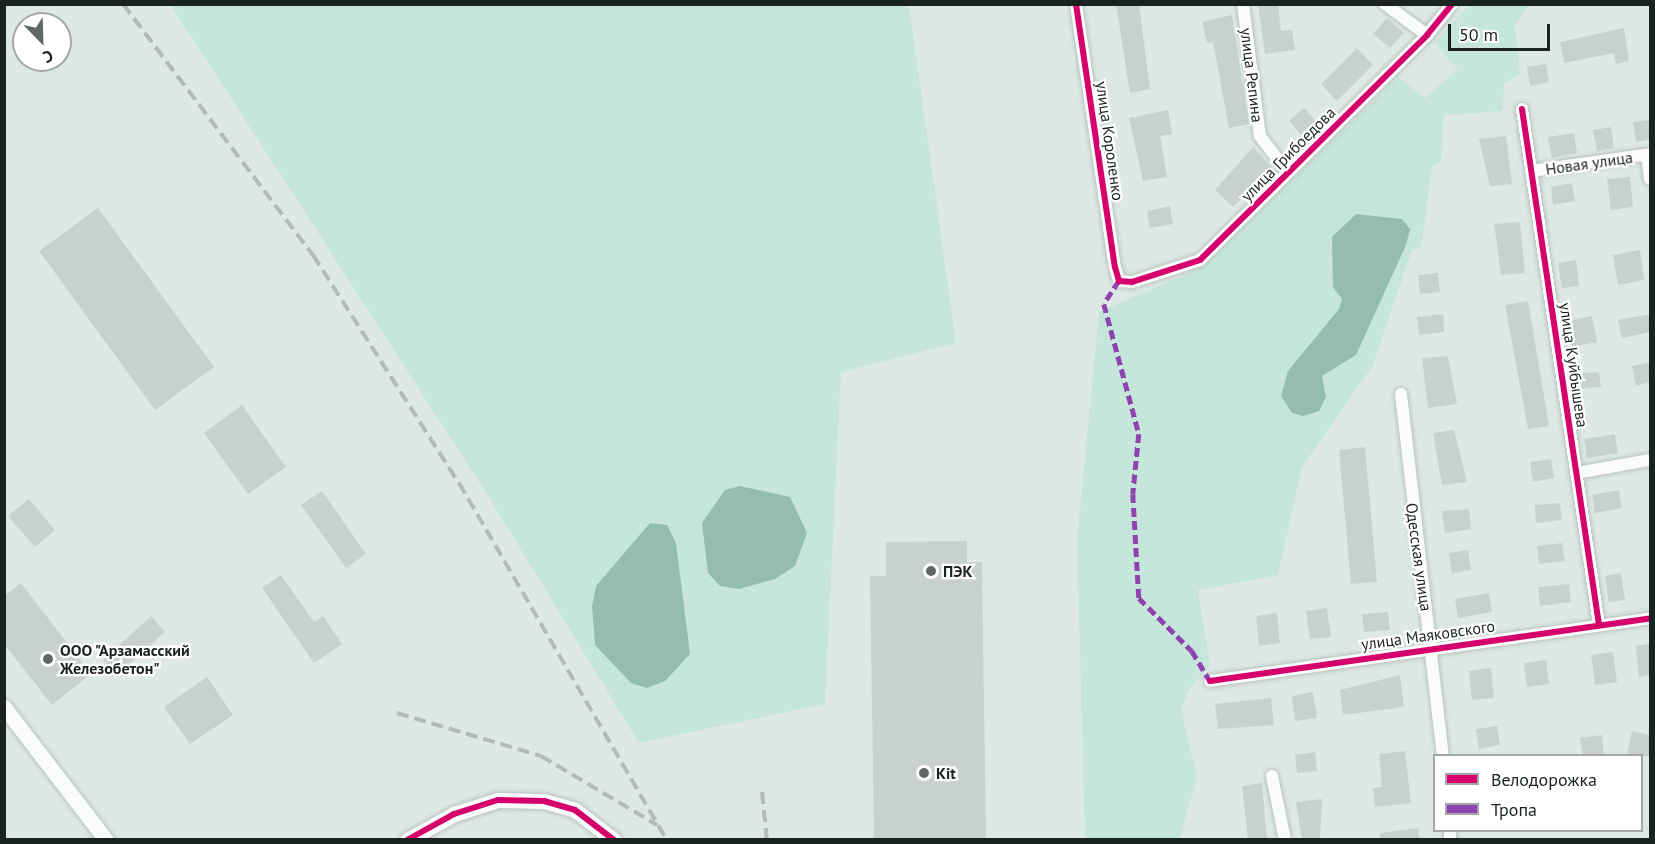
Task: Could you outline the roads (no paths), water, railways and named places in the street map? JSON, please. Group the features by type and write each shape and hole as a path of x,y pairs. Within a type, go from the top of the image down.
{"street":[{"name":"улица Короленко","path":"1076,4 1119,280"},
{"name":"улица Репина","path":"1243,4 1260,136 1288,173"},
{"path":"1385,4 1427,35"},
{"name":"улица Грибоедова","path":"1119,280 1148,279 1200,260 1427,35 1452,4"},
{"name":"улица Куйбышева","path":"1522,109 1599,625"},
{"name":"Новая улица","path":"1532,171 1649,155 1650,179"},
{"name":"Одесская улица","path":"1401,394 1443,754"},
{"path":"1576,473 1650,460"},
{"name":"улица Маяковского","path":"1210,681 1432,647 1650,618"},
{"path":"4,707 106,840"},
{"path":"1272,776 1285,840"},
{"path":"407,840 454,814 498,800 544,801 575,810 614,840"}],"railway":[{"path":"123,4 313,255 459,483 667,840"},
{"path":"397,713 541,756 657,825"},
{"path":"762,792 767,840"}],"place":[{"name":"ПЭК","path":"931,571"},
{"name":"ООО \"Арзамасский Железобетон\"","path":"48,659"},
{"name":"Kit","path":"924,773"}]}
